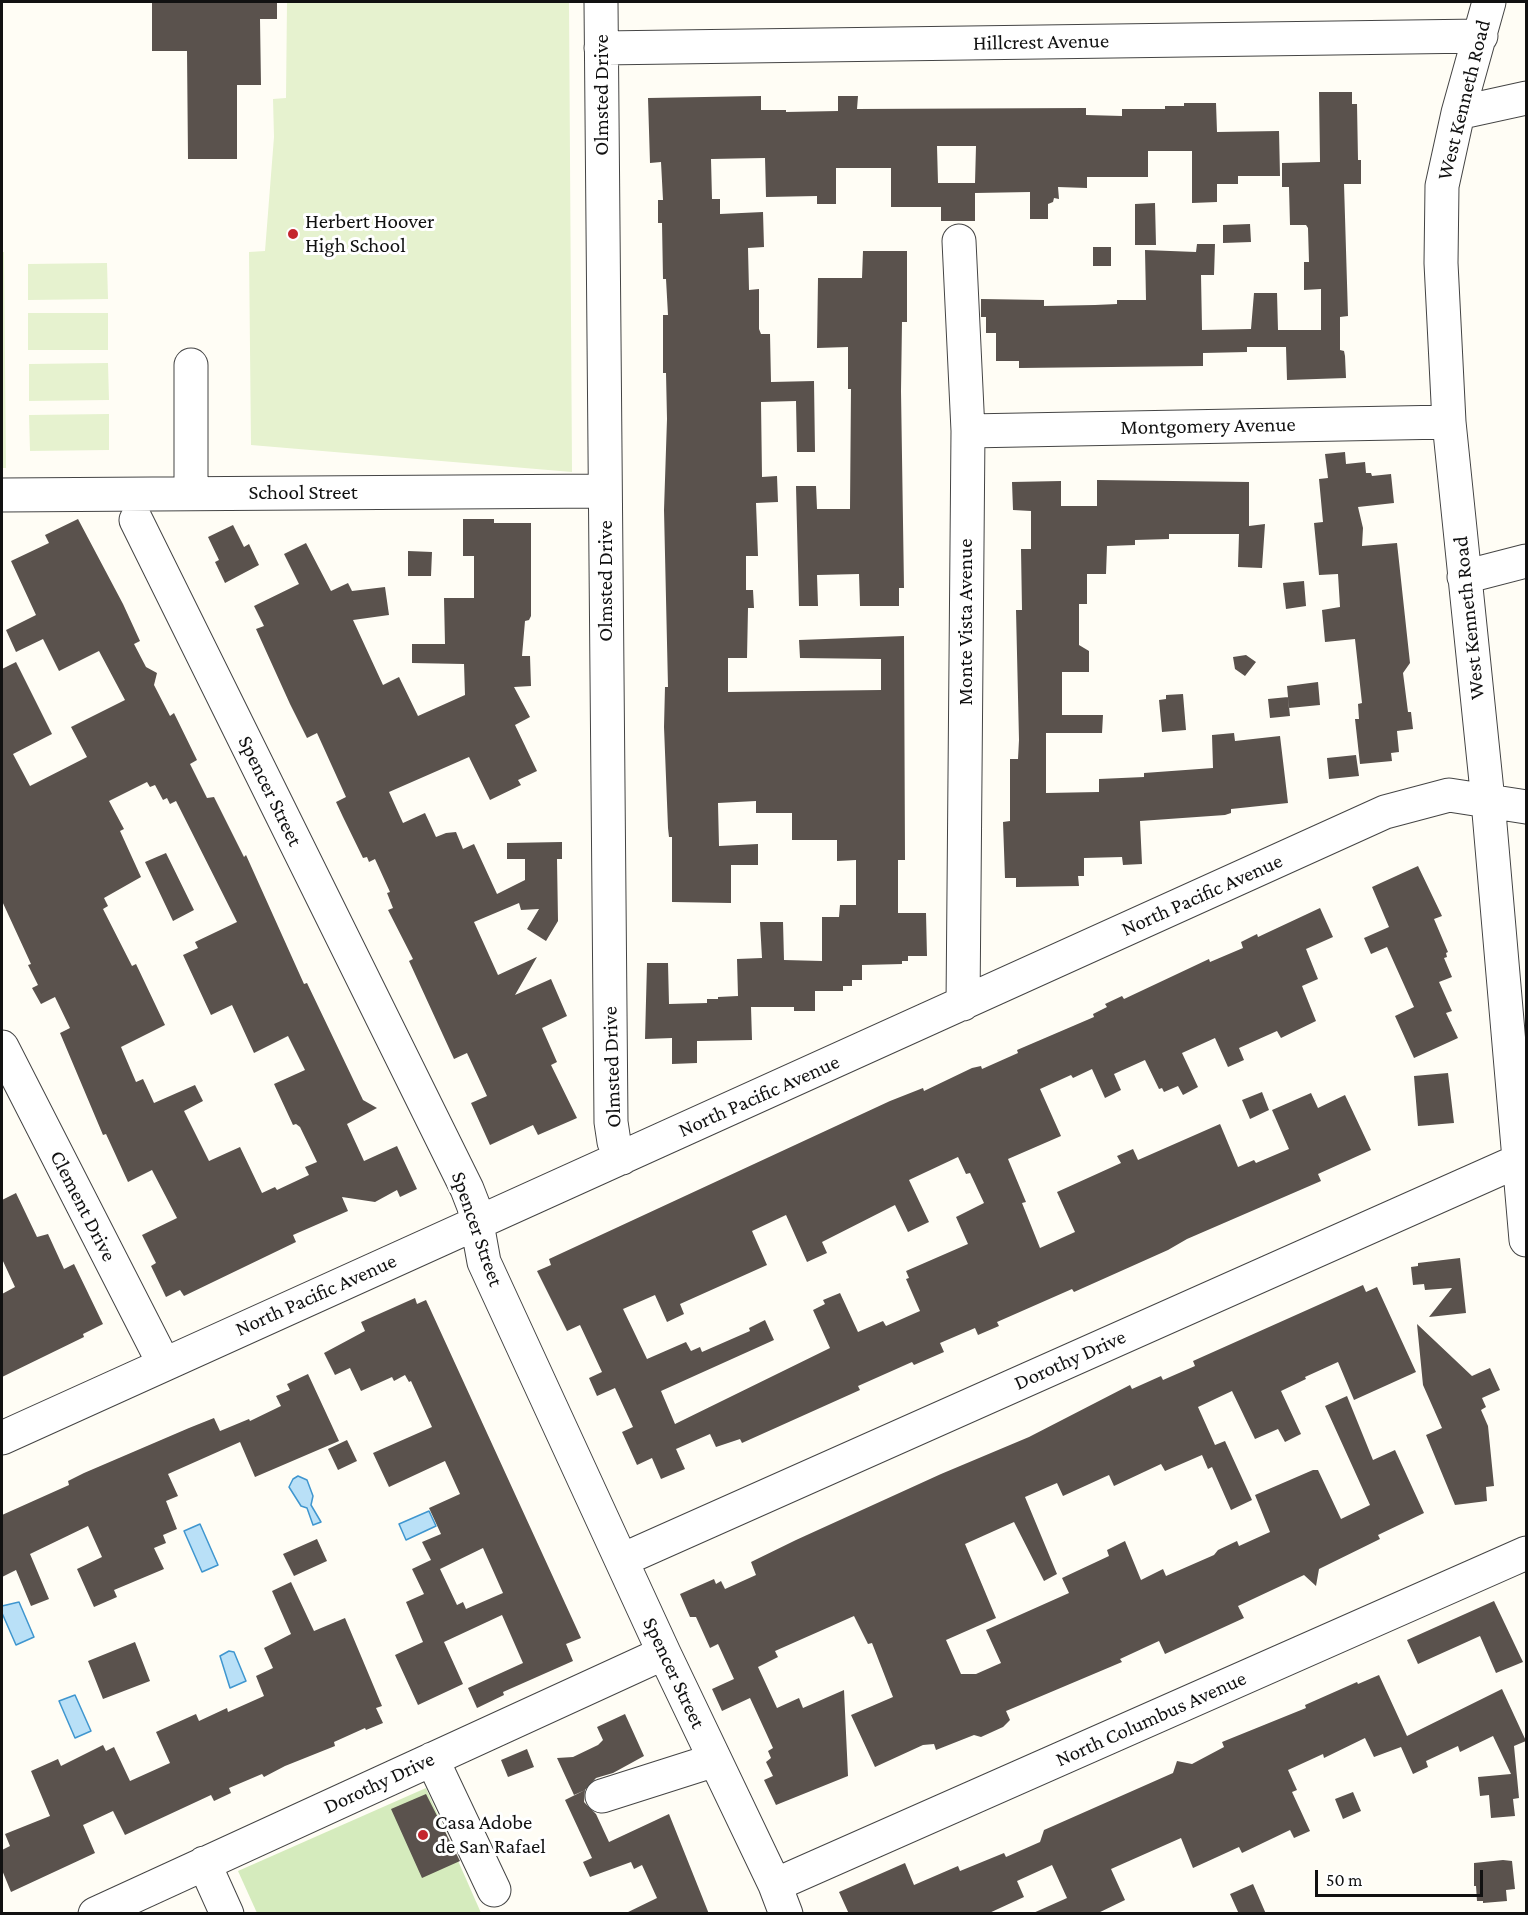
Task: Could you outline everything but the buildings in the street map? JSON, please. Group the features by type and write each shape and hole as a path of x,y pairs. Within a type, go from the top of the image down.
{"street":[{"name":"Olmsted Drive","path":"601,2 610,1122 614,1142 622,1158"},
{"name":"West Kenneth Road","path":"1489,2 1458,113 1442,186 1441,263 1449,422 1488,801 1518,1161 1527,1240"},
{"name":"Hillcrest Avenue","path":"601,48 1481,36"},
{"path":"1458,113 1527,98"},
{"name":"Monte Vista Avenue","path":"959,242 968,431 963,1004"},
{"path":"191,365 191,493"},
{"name":"Montgomery Avenue","path":"968,431 1449,422"},
{"name":"School Street","path":"2,495 605,491"},
{"name":"Spencer Street","path":"136,520 467,1189 484,1262 780,1899"},
{"path":"1464,577 1527,561"},
{"name":"North Pacific Avenue","path":"2,1438 1385,812 1449,795 1527,807"},
{"name":"Clement Drive","path":"2,1047 164,1364"},
{"name":"Dorothy Drive","path":"622,1560 1518,1161"},
{"name":"North Columbus Avenue","path":"780,1899 1527,1553"},
{"name":"Dorothy Drive","path":"96,1914 664,1653"},
{"path":"432,1759 494,1890"},
{"path":"602,1796 715,1760"},
{"path":"204,1863 227,1914"}],"green space":[{"path":"287,2 569,2 572,472 251,445 249,252 265,251 274,137 273,99 286,98"},
{"path":"2,252 4,252 6,468 2,468"},
{"path":"107,263 108,299 28,300 28,264"},
{"path":"28,313 108,313 108,350 28,350"},
{"path":"108,363 109,400 29,401 29,364"},
{"path":"109,414 109,450 30,451 29,415"},
{"path":"426,1788 481,1913 257,1913 238,1871"}],"water":[{"path":"298,1476 307,1480 313,1496 311,1505 321,1522 313,1525 307,1508 301,1506 289,1487 293,1479"},
{"path":"429,1511 436,1526 406,1540 399,1524"},
{"path":"200,1524 218,1565 202,1572 184,1531"},
{"path":"19,1602 34,1637 16,1645 2,1613 2,1606"},
{"path":"229,1651 234,1652 246,1681 230,1688 220,1656"},
{"path":"75,1695 91,1731 75,1738 59,1701"}],"place":[{"name":"Herbert Hoover High School","path":"293,234"},
{"name":"Casa Adobe de San Rafael","path":"423,1835"}]}
